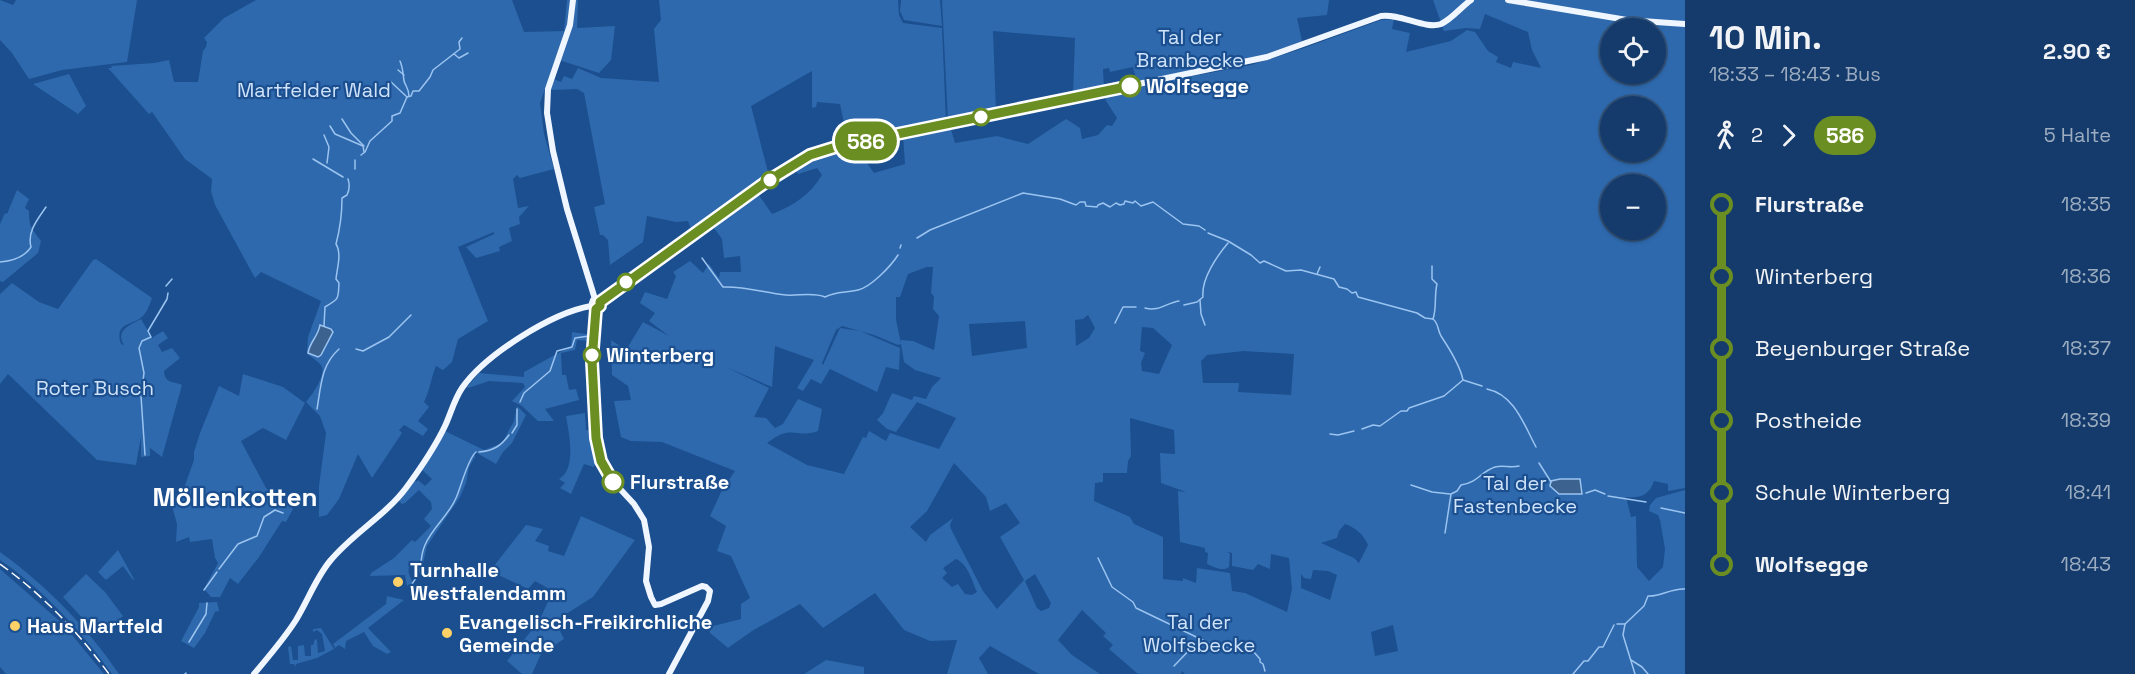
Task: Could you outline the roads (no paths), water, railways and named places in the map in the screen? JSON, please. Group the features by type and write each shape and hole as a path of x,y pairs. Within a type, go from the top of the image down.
{"main road":[{"path":"254,674 285,635 320,576 339,552 402,493 441,432 461,391 477,371 525,333 566,313 600,306 565,202 547,113 548,89 570,26 573,0"},
{"path":"597,301 766,182 821,151 1267,57 1381,16 1392,15 1435,25 1443,22 1471,0"},
{"path":"1508,0 1627,20 1685,24"},
{"path":"593,307 592,366 597,451 608,476 634,504 644,520 649,541 646,581 652,602 655,604 677,598 700,586 710,591 709,599 669,674"}],"waterway":[{"path":"361,155 370,141 392,121 392,116 400,113 407,97 411,96 413,91 419,91 433,70 460,49 459,42 462,38"},
{"path":"454,54 459,58 468,53"},
{"path":"400,61 409,96"},
{"path":"398,70 404,75"},
{"path":"391,82 407,97"},
{"path":"342,119 351,133 364,146"},
{"path":"330,126 335,134 363,146 364,152"},
{"path":"324,135 329,147 327,163"},
{"path":"313,159 343,177"},
{"path":"355,160 355,169"},
{"path":"324,326 325,307 336,300 338,295 339,283 336,279 339,257 336,244 342,198 347,195 349,189 348,179"},
{"path":"917,238 930,230 1023,193 1060,199 1076,205 1085,202 1086,206 1097,207 1103,203 1110,207 1116,203 1120,205 1125,201 1133,203 1135,201 1141,206 1153,202 1183,224 1199,226 1205,230"},
{"path":"0,262 17,258 28,251 31,247 30,236 34,226 46,207"},
{"path":"1208,233 1228,241 1260,263 1264,261 1286,271 1301,270 1334,279 1339,287 1352,293 1356,292 1358,297 1433,319 1457,363 1463,380 1482,386"},
{"path":"1184,305 1197,302 1203,297 1207,275 1228,243"},
{"path":"702,258 723,287 786,295 811,294 825,297 854,291 869,285 891,265 898,255"},
{"path":"1432,266 1432,279 1437,284 1433,319"},
{"path":"1317,274 1320,267"},
{"path":"166,286 172,279"},
{"path":"145,455 141,396 144,373 139,348 142,341 151,337 148,331 167,299 168,293"},
{"path":"1200,300 1205,325"},
{"path":"1145,308 1158,308 1179,301"},
{"path":"1115,323 1123,307 1136,307"},
{"path":"356,349 363,351 389,337 411,315"},
{"path":"520,402 524,393 550,371 557,351 572,347 575,338 589,336"},
{"path":"317,409 325,369 339,349"},
{"path":"1362,429 1373,425 1380,426 1401,411 1407,411 1409,408 1444,396 1463,380"},
{"path":"1487,389 1497,392 1512,404 1536,447"},
{"path":"512,433 517,425 517,409"},
{"path":"1330,434 1338,435 1354,431"},
{"path":"479,452 496,447 509,435"},
{"path":"412,584 419,573 425,545 453,504 467,466 476,452"},
{"path":"1539,463 1551,482"},
{"path":"1445,533 1451,494 1461,485 1472,482 1495,467 1519,466"},
{"path":"1411,485 1432,492 1450,494"},
{"path":"1586,493 1595,490 1605,494"},
{"path":"1608,496 1646,502"},
{"path":"1661,508 1685,513"},
{"path":"219,569 238,544 257,536 264,517 275,510 283,513"},
{"path":"1098,558 1112,587 1133,602 1136,608 1215,646 1253,651 1260,659 1265,671"},
{"path":"204,590 217,572"},
{"path":"1617,624 1625,624 1644,606 1648,596 1685,589"},
{"path":"189,642 206,614 207,603"},
{"path":"1625,624 1623,635 1635,674"},
{"path":"1573,674 1599,647 1603,647 1614,625"},
{"path":"1174,666 1198,641"},
{"path":"1631,660 1648,674"}],"railway":[{"path":"0,564 31,588 59,615 109,674"}],"place":[{"name":"Wolfsegge","path":"1130,86"},
{"name":"Winterberg","path":"592,355"},
{"name":"Flurstraße","path":"613,482"},
{"name":"Turnhalle Westfalendamm","path":"398,582"},
{"name":"Haus Martfeld","path":"15,626"},
{"name":"Evangelisch-Freikirchliche Gemeinde","path":"447,633"}],"district":[{"name":"Möllenkotten","path":"235,497"}],"park label":[{"name":"Tal der Brambecke","path":"1190,48"},
{"name":"Martfelder Wald","path":"314,90"},
{"name":"Roter Busch","path":"95,388"},
{"name":"Tal der Fastenbecke","path":"1515,494"},
{"name":"Tal der Wolfsbecke","path":"1199,634"}]}
